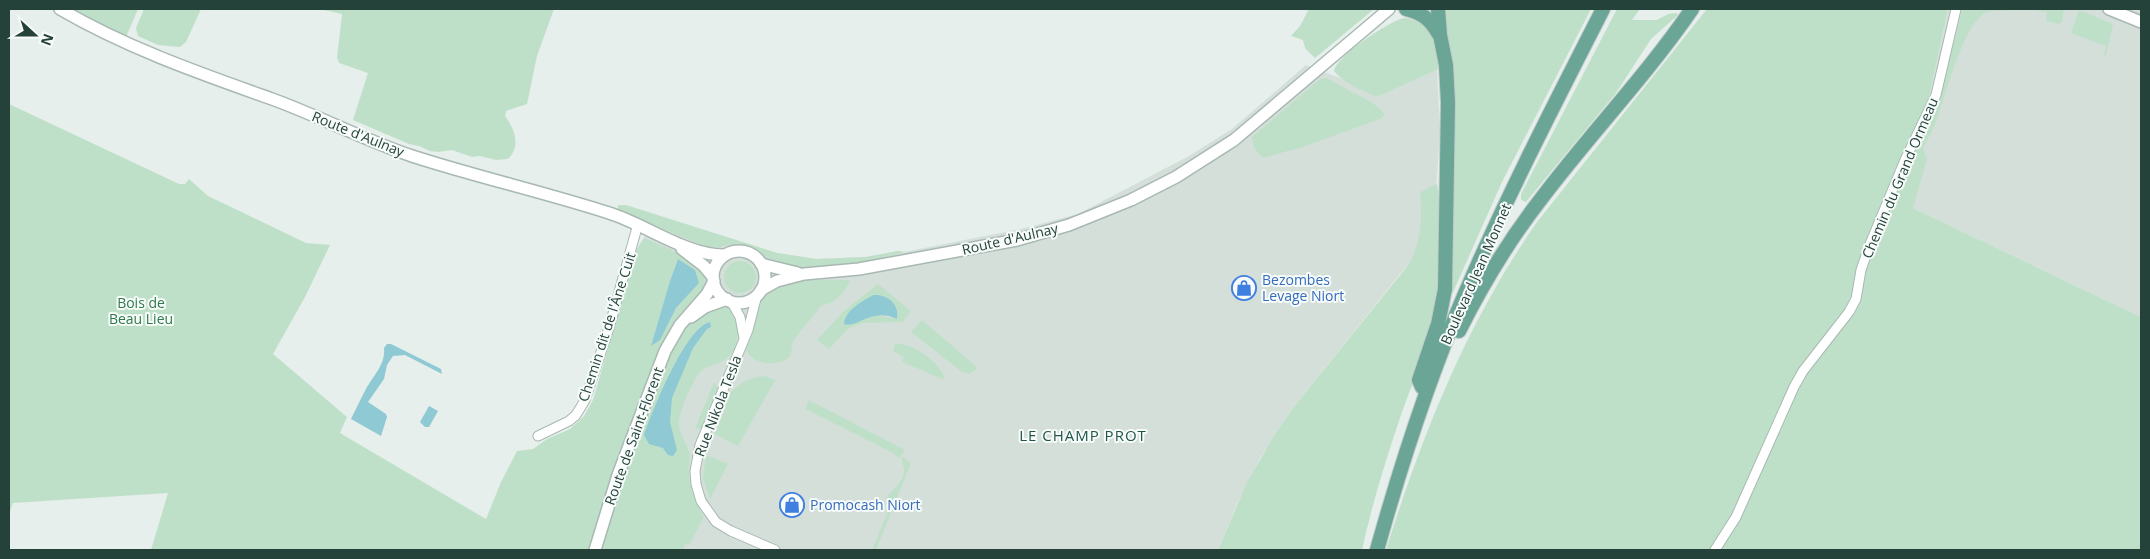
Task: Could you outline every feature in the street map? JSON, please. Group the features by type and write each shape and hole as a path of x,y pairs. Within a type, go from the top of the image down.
{"main road":[{"path":"1407,9 1415,11 1428,19 1440,35"},
{"path":"1438,9 1440,35 1446,65 1448,102 1445,289 1438,324 1419,380 1423,394 1435,385 1470,308 1518,230 1541,198 1659,54 1692,9"},
{"name":"Boulevard Jean Monnet","path":"1371,550 1396,464 1459,293 1490,223 1596,9"},
{"name":"Boulevard Jean Monnet","path":"1377,550 1423,394 1497,224 1604,9"}],"street":[{"name":"Route d'Aulnay","path":"60,9 103,33 148,54 284,103 380,144 431,162 607,212 702,252 725,255"},
{"name":"Route d'Aulnay","path":"759,292 776,281 804,274 866,268 1002,243 1045,232 1106,212 1203,161 1266,115 1389,9"},
{"path":"1367,27 1407,9"},
{"name":"Chemin du Grand Ormeau","path":"1715,550 1736,517 1794,387 1856,299 1861,270 1870,244 1902,167 1936,95 1956,9"},
{"path":"2109,9 2141,22"},
{"name":"Chemin dit de l'Âne Cuit","path":"538,436 569,421 576,415 585,400 609,328 638,224"},
{"name":"Route d'Aulnay","path":"664,236 698,260 713,279"},
{"path":"734,251 743,251 752,254 762,264 765,274 759,292 747,301 729,300 718,292 713,279 718,262 725,255 734,251"},
{"name":"Route d'Aulnay","path":"762,264 804,274"},
{"name":"Route de Saint-Florent","path":"595,550 618,475 666,351 680,325 707,294 713,279"},
{"name":"Rue Nikola Tesla","path":"759,292 744,339 700,445 696,464 696,484 705,508 716,522 775,550"},
{"name":"Route de Saint-Florent","path":"680,325 705,307 729,300"},
{"name":"Rue Nikola Tesla","path":"729,300 740,317 744,339"}],"shaded area":[{"path":"1948,9 2141,9 2141,317 1886,195 1928,102"},
{"path":"1306,65 1340,78 1377,97 1437,70 1440,131 1433,237 1400,274 1293,408 1260,458 1237,504 1218,550 574,550 637,249 644,238 653,215 777,253 816,259 866,257 898,251 904,252 1021,229 1078,214 1189,156 1232,129"}],"green space":[{"path":"73,9 138,9 126,37"},
{"path":"144,9 201,9 186,42 180,47 158,45 138,36 136,28"},
{"path":"320,9 554,9 537,56 527,104 506,111 505,116 512,126 515,138 512,154 508,159 496,160 480,156 472,157 452,150 430,151 353,120 368,73 339,63 337,58 342,14"},
{"path":"1309,9 1374,9 1315,58 1305,48 1303,40 1291,36 1300,26"},
{"path":"1444,9 1591,9 1502,182 1450,299 1453,242"},
{"path":"1617,9 1640,9 1632,20 1657,20 1668,14 1676,13 1678,15 1651,39 1616,93 1526,202 1521,200 1521,194"},
{"path":"1707,9 1948,9 1928,102 1886,195 1914,153 1935,106 1950,58 1962,9 2012,9 1990,11 1983,14 1975,22 1962,46 1936,122 1923,148 1927,159 1913,208 2141,317 2141,550 1386,550 1415,464 1449,380 1489,299 1512,260 1537,222"},
{"path":"2027,9 2064,9 2062,22 2058,24 2046,21 2047,12"},
{"path":"2079,10 2113,24 2106,55 2104,55 2106,46 2071,33"},
{"path":"1404,18 1417,21 1430,32 1439,58 1437,70 1377,97 1338,76 1334,71 1337,65 1353,49 1387,26"},
{"path":"1326,78 1373,103 1385,114 1382,118 1306,146 1263,158 1254,148 1252,137 1320,79"},
{"name":"Bois de Beau Lieu","path":"9,104 179,184 185,184 189,179 208,196 306,243 330,245 305,297 273,354 347,417 340,433 486,519 501,482 517,451 533,449 547,439 570,429 584,416 593,400 637,249 644,238 686,258 694,263 706,276 705,287 681,315 668,335 591,550 151,550 168,493 13,503 9,514","holes":["676,262 699,283 676,308 660,339 651,345"]},
{"path":"1437,184 1441,213 1442,243 1441,273 1434,317 1385,465 1362,550 1218,550 1247,482 1272,439 1293,408 1409,264 1419,238 1420,192"},
{"path":"618,205 626,205 777,253 816,259 866,257 898,251 904,252 841,266 793,266 768,259 747,245 732,244 716,248 707,247 618,211"},
{"path":"740,261 746,262 751,266 755,271 755,283 751,288 746,292 740,293 734,292 729,288 725,283 724,277 725,271 729,266 734,262"},
{"path":"801,280 850,280 839,297 833,302 820,307 799,333 793,342 791,353 787,359 776,363 758,361 749,355 746,350 752,324 763,298 774,287"},
{"path":"878,284 911,311 903,322 863,323 849,328 829,349 817,340 844,311","holes":["885,297 896,308 897,319 876,315 864,319 845,319 852,309"]},
{"path":"721,305 733,312 736,318 738,333 735,347 729,357 705,369 697,376 683,404 679,422 681,434 690,453 689,476 691,488 704,517 689,545 685,544 682,550 600,550 609,515 674,344 700,315"},
{"path":"922,320 978,368 969,374 962,372 911,332"},
{"path":"895,344 909,346 925,355 943,373 945,380 902,362 904,357 893,351"},
{"path":"765,376 775,380 738,446 715,434 725,409 724,403 732,392 746,381"},
{"path":"714,382 718,388 701,428 695,429"},
{"path":"809,400 905,450 899,458 893,453 805,409"},
{"path":"706,455 728,464 710,499 703,478"},
{"path":"902,457 911,463 876,550 872,550 892,502 886,499 901,481 904,473"}],"water":[{"path":"678,259 695,270 699,283 676,308 660,340 651,346 670,281"},
{"path":"873,295 884,296 892,301 897,309 897,319 880,315 854,324 844,324 851,310"},
{"path":"710,322 711,327 707,329 693,348 672,398 670,422 677,450 673,456 668,455 663,448 649,444 644,435 671,371 690,339 700,328"},
{"path":"387,344 391,344 441,369 442,374 405,355 393,356 387,365 384,379 368,402 386,414 387,417 381,436 351,419 381,365 384,348"},
{"path":"429,406 438,411 429,427 425,427 420,422"}],"place":[{"name":"Bezombes Levage Niort","path":"1244,288"},
{"name":"Promocash Niort","path":"792,505"}],"district":[{"name":"LE CHAMP PROT","path":"1083,436"}]}
